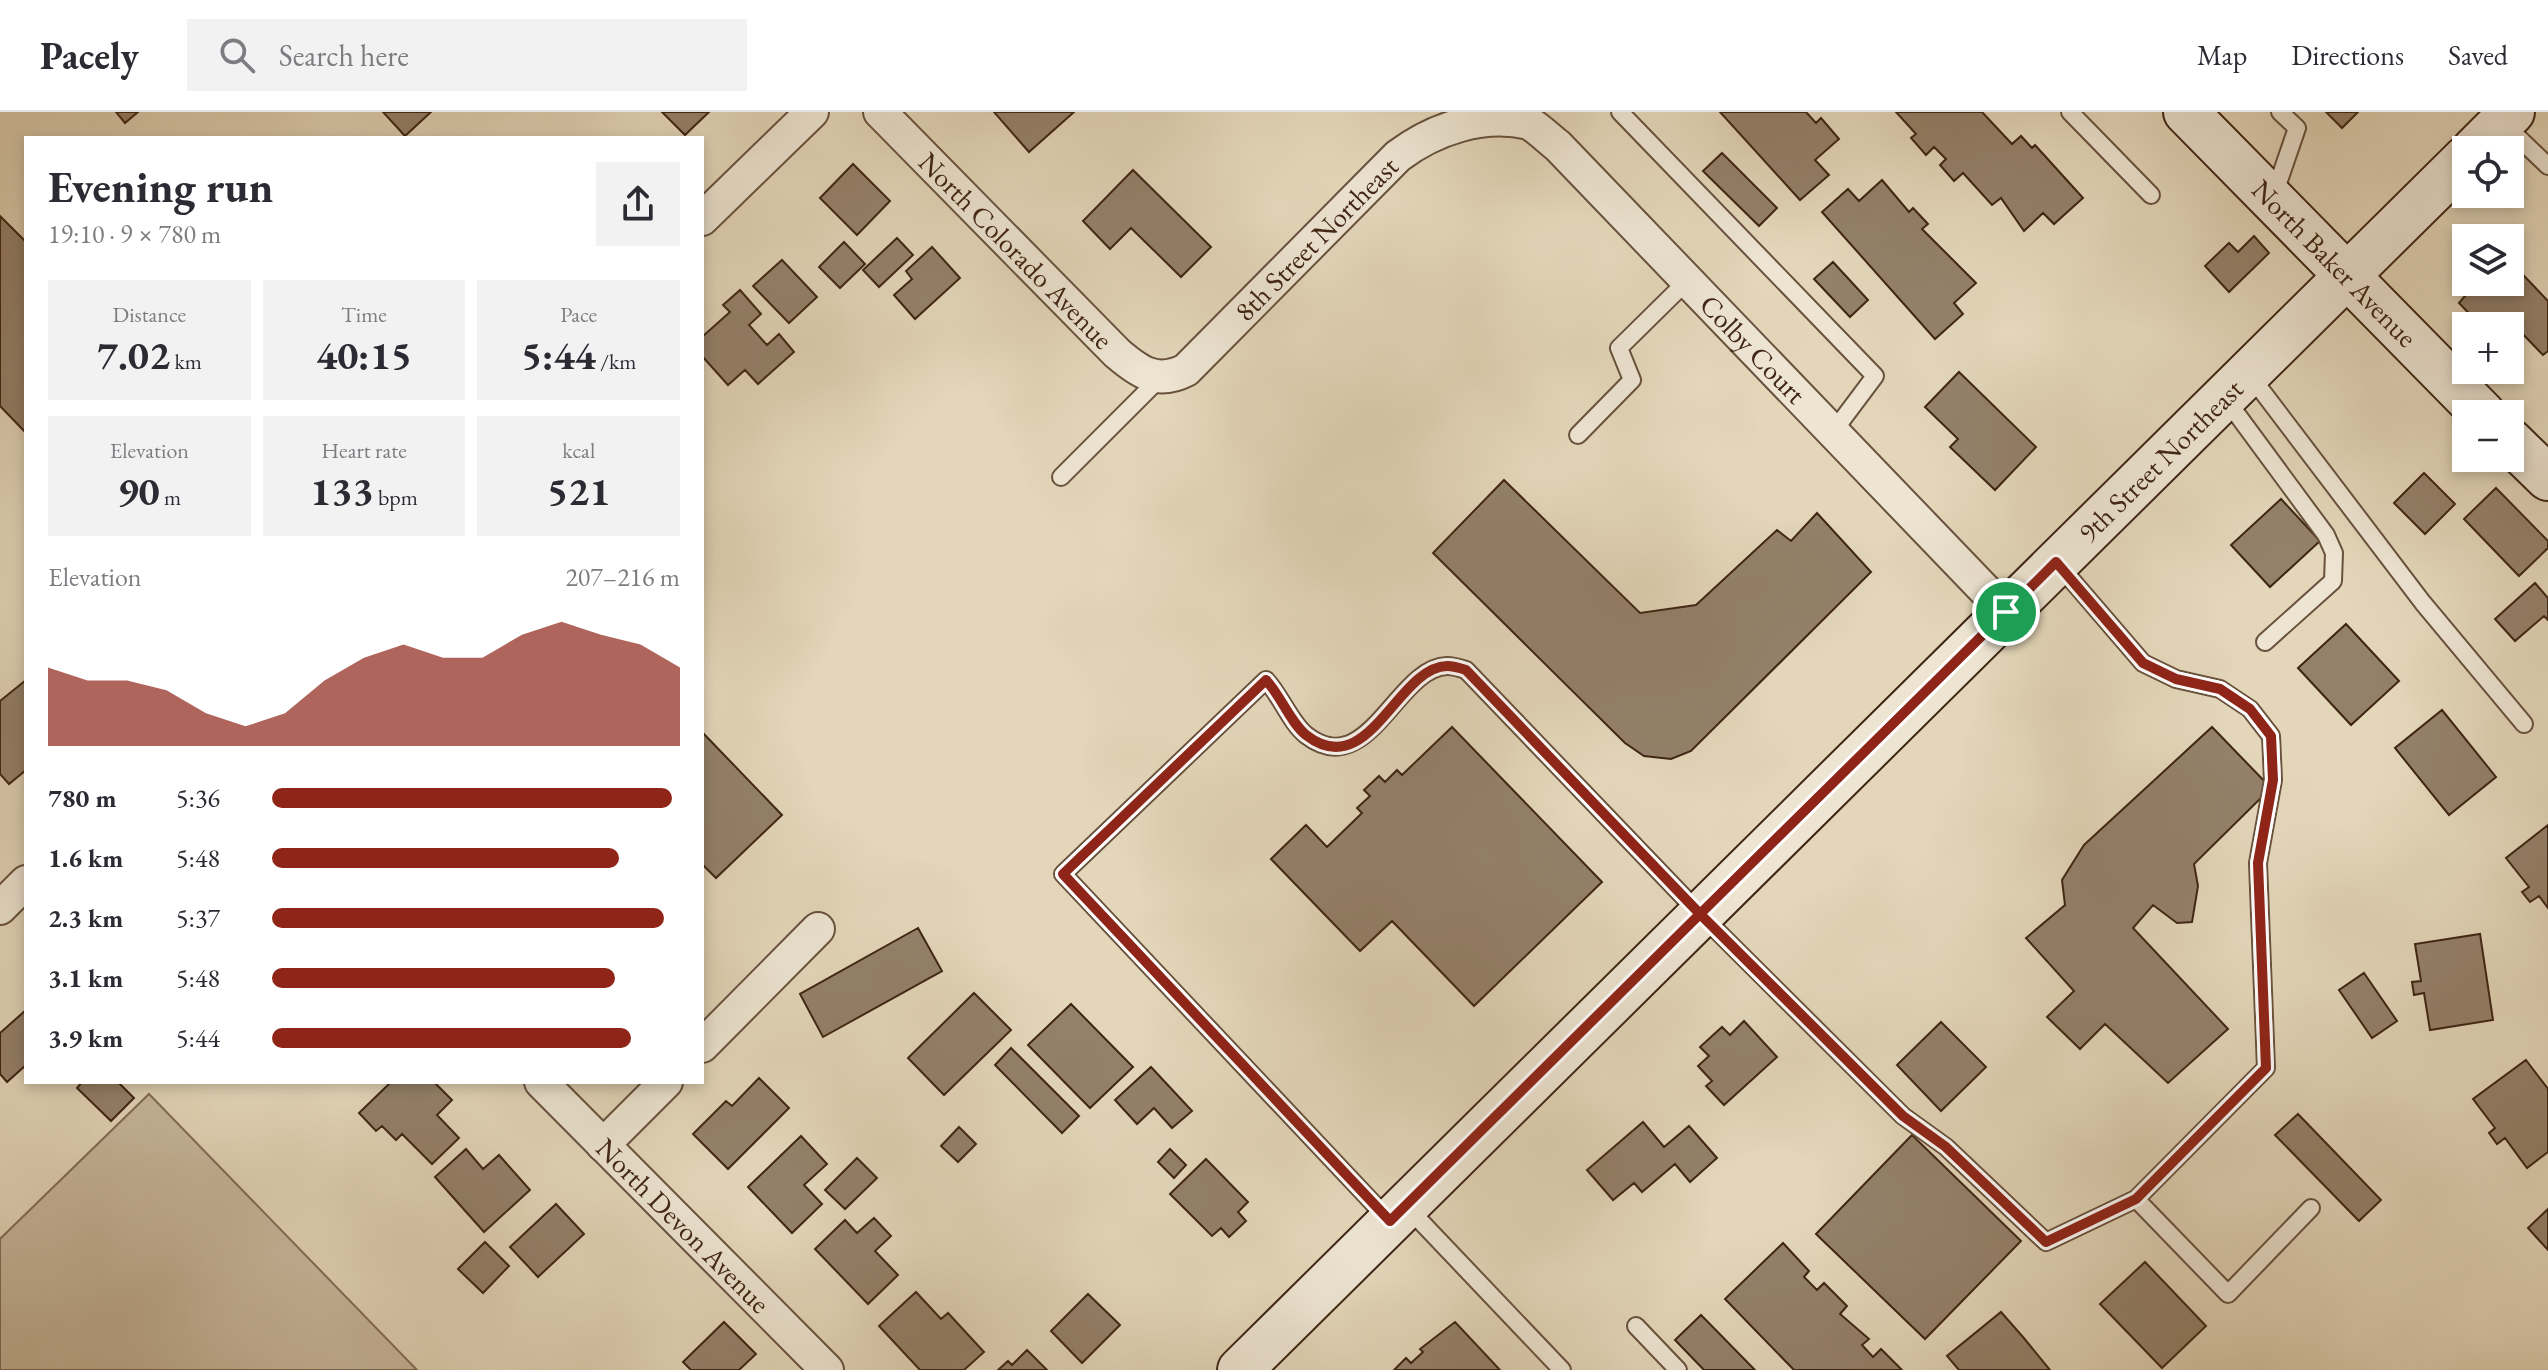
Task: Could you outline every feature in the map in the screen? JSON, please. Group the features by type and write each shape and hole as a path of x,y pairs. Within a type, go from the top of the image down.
{"main road":[{"name":"North Baker Avenue","path":"2186,112 2469,400"},
{"name":"9th Street Northeast","path":"1240,1370 2452,172"},
{"path":"2524,455 2548,478"}],"street":[{"path":"704,217 812,112"},
{"name":"North Colorado Avenue","path":"880,112 1117,353 1138,371 1160,378"},
{"name":"8th Street Northeast","path":"1160,378 1186,370 1398,156 1453,120 1484,113"},
{"name":"Colby Court","path":"1484,113 1505,114 1529,122 1558,146 2006,612"},
{"path":"0,908 24,884"},
{"path":"704,1044 818,929"},
{"name":"North Devon Avenue","path":"543,1084 827,1370"},
{"path":"603,1145 664,1084"}],"lane":[{"path":"1620,112 1875,376 1833,432"},
{"path":"2070,112 2151,195"},
{"path":"2273,200 2297,128 2280,112"},
{"path":"2496,128 2548,166"},
{"path":"1578,435 1632,380 1619,348 1687,281"},
{"path":"1061,477 1160,378"},
{"path":"2236,385 2334,553 2333,581 2265,642"},
{"path":"2236,385 2524,724"},
{"path":"1562,1370 1398,1214 1063,874 1266,680 1306,735 1326,744 1348,745 1365,736 1423,676 1447,666 1466,670 1700,914 1903,1116 1946,1147 2046,1242 2136,1199 2266,1068 2258,863 2273,780 2271,736 2250,709 2220,689 2176,679 2143,663 2056,562"},
{"path":"2136,1199 2228,1294 2311,1208"},
{"path":"1636,1326 1678,1370"}],"shaded area":[{"path":"149,1094 417,1370 0,1370 0,1239"}],"building":[{"path":"116,112 138,112 125,123"},
{"path":"383,112 431,112 405,136"},
{"path":"662,112 709,112 685,135"},
{"path":"994,112 1074,112 1029,152"},
{"path":"1720,112 1806,112 1816,123 1821,118 1839,139 1815,160 1829,175 1800,200"},
{"path":"1896,112 1982,112 2012,144 2021,136 2032,148 2035,145 2083,198 2054,224 2043,213 2024,231 2001,198 1992,205 1963,173 1954,181 1940,165 1946,159 1934,147 1926,155 1911,138 1916,134"},
{"path":"2326,112 2358,112 2342,128"},
{"path":"1722,153 1777,208 1759,226 1703,171"},
{"path":"853,164 890,201 857,235 820,198"},
{"path":"1133,170 1211,247 1181,277 1131,228 1110,249 1083,221"},
{"path":"1882,180 1909,212 1913,208 1928,224 1922,229 1976,283 1954,303 1963,314 1935,339 1822,212 1848,189 1859,201"},
{"path":"0,216 24,240 24,431 0,406"},
{"path":"2254,236 2269,253 2229,292 2205,266 2229,243 2238,252"},
{"path":"897,238 913,255 879,287 863,270"},
{"path":"844,242 865,264 840,288 819,267"},
{"path":"932,247 960,278 915,319 894,295 912,279 906,271"},
{"path":"782,260 817,297 789,323 753,286"},
{"path":"1833,262 1868,300 1850,317 1814,279"},
{"path":"2524,276 2548,301 2548,351 2543,355 2524,335 2524,312 2468,312 2459,303 2465,296 2524,296"},
{"path":"740,290 761,314 749,325 767,345 779,334 794,352 758,384 745,370 728,385 704,358 704,335 730,312 723,305"},
{"path":"1959,372 2036,447 1995,490 1950,447 1958,439 1925,407"},
{"path":"2424,473 2455,504 2425,534 2394,503"},
{"path":"1504,480 1640,613 1696,605 1777,530 1791,541 1817,513 1871,572 1691,751 1671,759 1644,756 1625,743 1433,553"},
{"path":"2496,488 2548,541 2548,548 2519,576 2464,519"},
{"path":"2281,499 2320,541 2270,587 2231,545"},
{"path":"2535,583 2548,598 2548,620 2544,616 2515,641 2495,619"},
{"path":"2346,624 2399,681 2351,725 2298,668"},
{"path":"24,682 24,772 9,784 0,774 0,701"},
{"path":"2442,710 2496,777 2449,815 2395,748"},
{"path":"1452,727 1602,882 1474,1006 1392,921 1360,951 1271,859 1306,825 1327,847 1362,813 1357,808 1370,796 1364,790 1379,776 1385,782 1397,770 1402,775"},
{"path":"2212,727 2271,788 2194,864 2198,886 2192,922 2177,923 2153,905 2133,928 2228,1029 2168,1083 2105,1024 2080,1049 2047,1017 2074,991 2026,938 2065,905 2062,880 2084,845"},
{"path":"704,734 782,815 716,878 704,866"},
{"path":"2548,825 2548,908 2539,896 2530,902 2522,892 2529,887 2506,858"},
{"path":"918,928 942,971 823,1037 800,994"},
{"path":"2480,934 2493,1020 2430,1030 2424,993 2414,995 2412,982 2421,981 2415,944"},
{"path":"2364,973 2397,1021 2372,1038 2339,990"},
{"path":"974,993 1011,1030 944,1095 908,1058"},
{"path":"1071,1004 1133,1067 1090,1108 1028,1045"},
{"path":"24,1012 24,1067 7,1082 0,1074 0,1033"},
{"path":"1744,1021 1777,1057 1724,1105 1706,1086 1712,1081 1698,1066 1709,1056 1700,1047 1722,1027 1730,1035"},
{"path":"1941,1022 1986,1067 1941,1111 1897,1065"},
{"path":"1011,1048 1079,1116 1062,1133 995,1065"},
{"path":"2526,1060 2548,1089 2548,1152 2527,1168 2505,1138 2497,1144 2489,1133 2495,1128 2473,1099"},
{"path":"1151,1067 1192,1111 1172,1128 1154,1108 1137,1124 1115,1100"},
{"path":"759,1078 789,1108 728,1169 693,1134 726,1101 732,1106"},
{"path":"80,1084 120,1084 134,1098 111,1121 77,1088"},
{"path":"389,1084 436,1084 452,1100 437,1115 459,1138 432,1164 402,1134 396,1140 382,1126 376,1131 359,1113"},
{"path":"2298,1114 2381,1200 2359,1221 2275,1135"},
{"path":"1643,1122 1664,1147 1689,1126 1717,1158 1690,1182 1675,1164 1642,1192 1634,1183 1613,1200 1587,1170"},
{"path":"959,1127 976,1144 958,1162 941,1146"},
{"path":"1912,1135 2021,1241 1925,1339 1816,1234"},
{"path":"801,1136 827,1164 804,1185 822,1204 792,1233 748,1187"},
{"path":"466,1149 483,1169 499,1155 530,1190 484,1232 435,1177"},
{"path":"1170,1149 1186,1165 1174,1178 1158,1162"},
{"path":"857,1158 877,1178 845,1209 825,1190"},
{"path":"1206,1159 1248,1202 1238,1212 1246,1221 1229,1237 1221,1228 1212,1236 1170,1194"},
{"path":"556,1204 584,1234 538,1277 510,1247"},
{"path":"2548,1209 2548,1250 2528,1228"},
{"path":"874,1218 891,1236 875,1251 898,1275 868,1304 815,1249 845,1220 857,1233"},
{"path":"485,1242 509,1266 483,1293 458,1269"},
{"path":"1783,1243 1809,1271 1804,1277 1817,1290 1824,1283 1847,1306 1840,1314 1869,1339 1862,1345 1873,1357 1881,1349 1902,1370 1794,1370 1725,1299"},
{"path":"2145,1262 2206,1326 2162,1368 2100,1304"},
{"path":"916,1292 941,1319 948,1313 984,1352 964,1370 920,1370 879,1326"},
{"path":"1088,1294 1120,1325 1082,1363 1051,1331"},
{"path":"2001,1312 2050,1370 1959,1370 1947,1356"},
{"path":"1701,1315 1755,1370 1704,1370 1675,1340"},
{"path":"724,1322 756,1354 739,1370 691,1370 683,1362"},
{"path":"1455,1322 1500,1370 1394,1370 1406,1358 1411,1363 1423,1352 1420,1349"},
{"path":"1027,1350 1047,1370 998,1370 1008,1361 1012,1365"}],"route":[{"path":"2006,612 1700,914 1466,670 1447,666 1423,676 1365,736 1348,745 1326,744 1306,735 1266,680 1063,874 1390,1221 1700,914 1903,1116 1946,1147 2046,1242 2136,1199 2266,1068 2258,863 2273,780 2271,736 2250,709 2220,689 2176,679 2143,663 2056,562 2006,612"}]}
